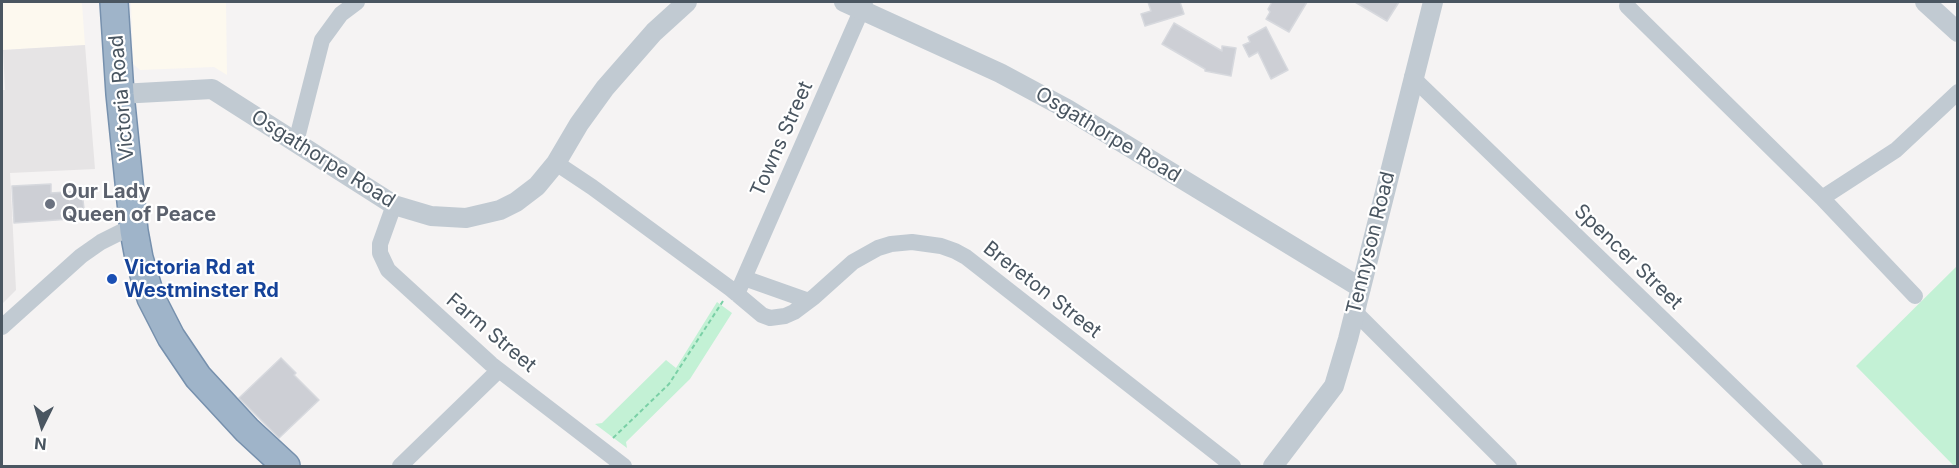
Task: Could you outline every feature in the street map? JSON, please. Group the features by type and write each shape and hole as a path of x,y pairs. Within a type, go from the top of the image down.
{"highway":[{"name":"Victoria Road","path":"101,2 104,63 127,232 139,258 151,298 177,347 214,396 286,466"},
{"name":"Victoria Road","path":"114,2 131,282 149,325 165,352 204,405 266,466"}],"street":[{"path":"296,142 322,40 341,14 357,2"},
{"name":"Osgathorpe Road","path":"120,94 212,89 394,205 413,212 449,219 484,214 500,210 537,186 556,163 579,124 605,88 654,32 687,2"},
{"name":"Tennyson Road","path":"1273,466 1334,386 1348,339 1412,77 1433,2"},
{"path":"1925,2 1958,33"},
{"name":"Osgathorpe Road","path":"857,4 1000,73 1067,110 1361,288"},
{"name":"Towns Street","path":"737,287 857,4"},
{"path":"1627,6 1822,198 1914,296"},
{"name":"Spencer Street","path":"1412,77 1815,466"},
{"path":"1822,198 1896,150 1958,92"},
{"name":"Brereton Street","path":"556,163 737,287 762,315 770,318 785,316 809,301 853,262 878,248 912,242 948,248 966,257 1233,466"},
{"name":"Farm Street","path":"394,205 380,253 388,270 499,370 624,466"},
{"path":"2,327 81,256 101,242 127,232"},
{"name":"Brereton Street","path":"737,287 809,301"},
{"path":"1354,311 1509,466"},
{"path":"400,466 499,370"}],"path":[{"path":"603,448 669,384 737,287"}],"shaded area":[{"path":"2,2 81,2 85,45 3,50"},
{"path":"131,2 226,2 227,75 214,67 140,70 133,64"},
{"path":"85,45 95,169 10,173 16,290 2,304 2,90 5,90 3,50"}],"green space":[{"path":"1957,266 1958,466 1954,466 1856,366"},
{"path":"717,302 732,313 690,379 626,442 627,448 595,424 602,423 666,360 676,368"}],"building":[{"path":"1148,2 1180,2 1184,14 1145,26 1141,14 1151,11"},
{"path":"1272,2 1307,2 1289,32 1266,19"},
{"path":"1355,2 1399,2 1387,21"},
{"path":"1174,23 1222,51 1222,46 1236,48 1231,76 1205,71 1162,44"},
{"path":"1266,27 1288,70 1271,79 1258,52 1249,57 1243,45 1250,42 1248,37"},
{"name":"Our Lady Queen of Peace","path":"51,184 51,193 82,191 85,218 14,223 12,186"},
{"path":"281,358 319,400 279,438 239,398"}],"place":[{"name":"Our Lady Queen of Peace","path":"50,204"},
{"name":"Victoria Rd at Westminster Rd","path":"112,279"}]}
